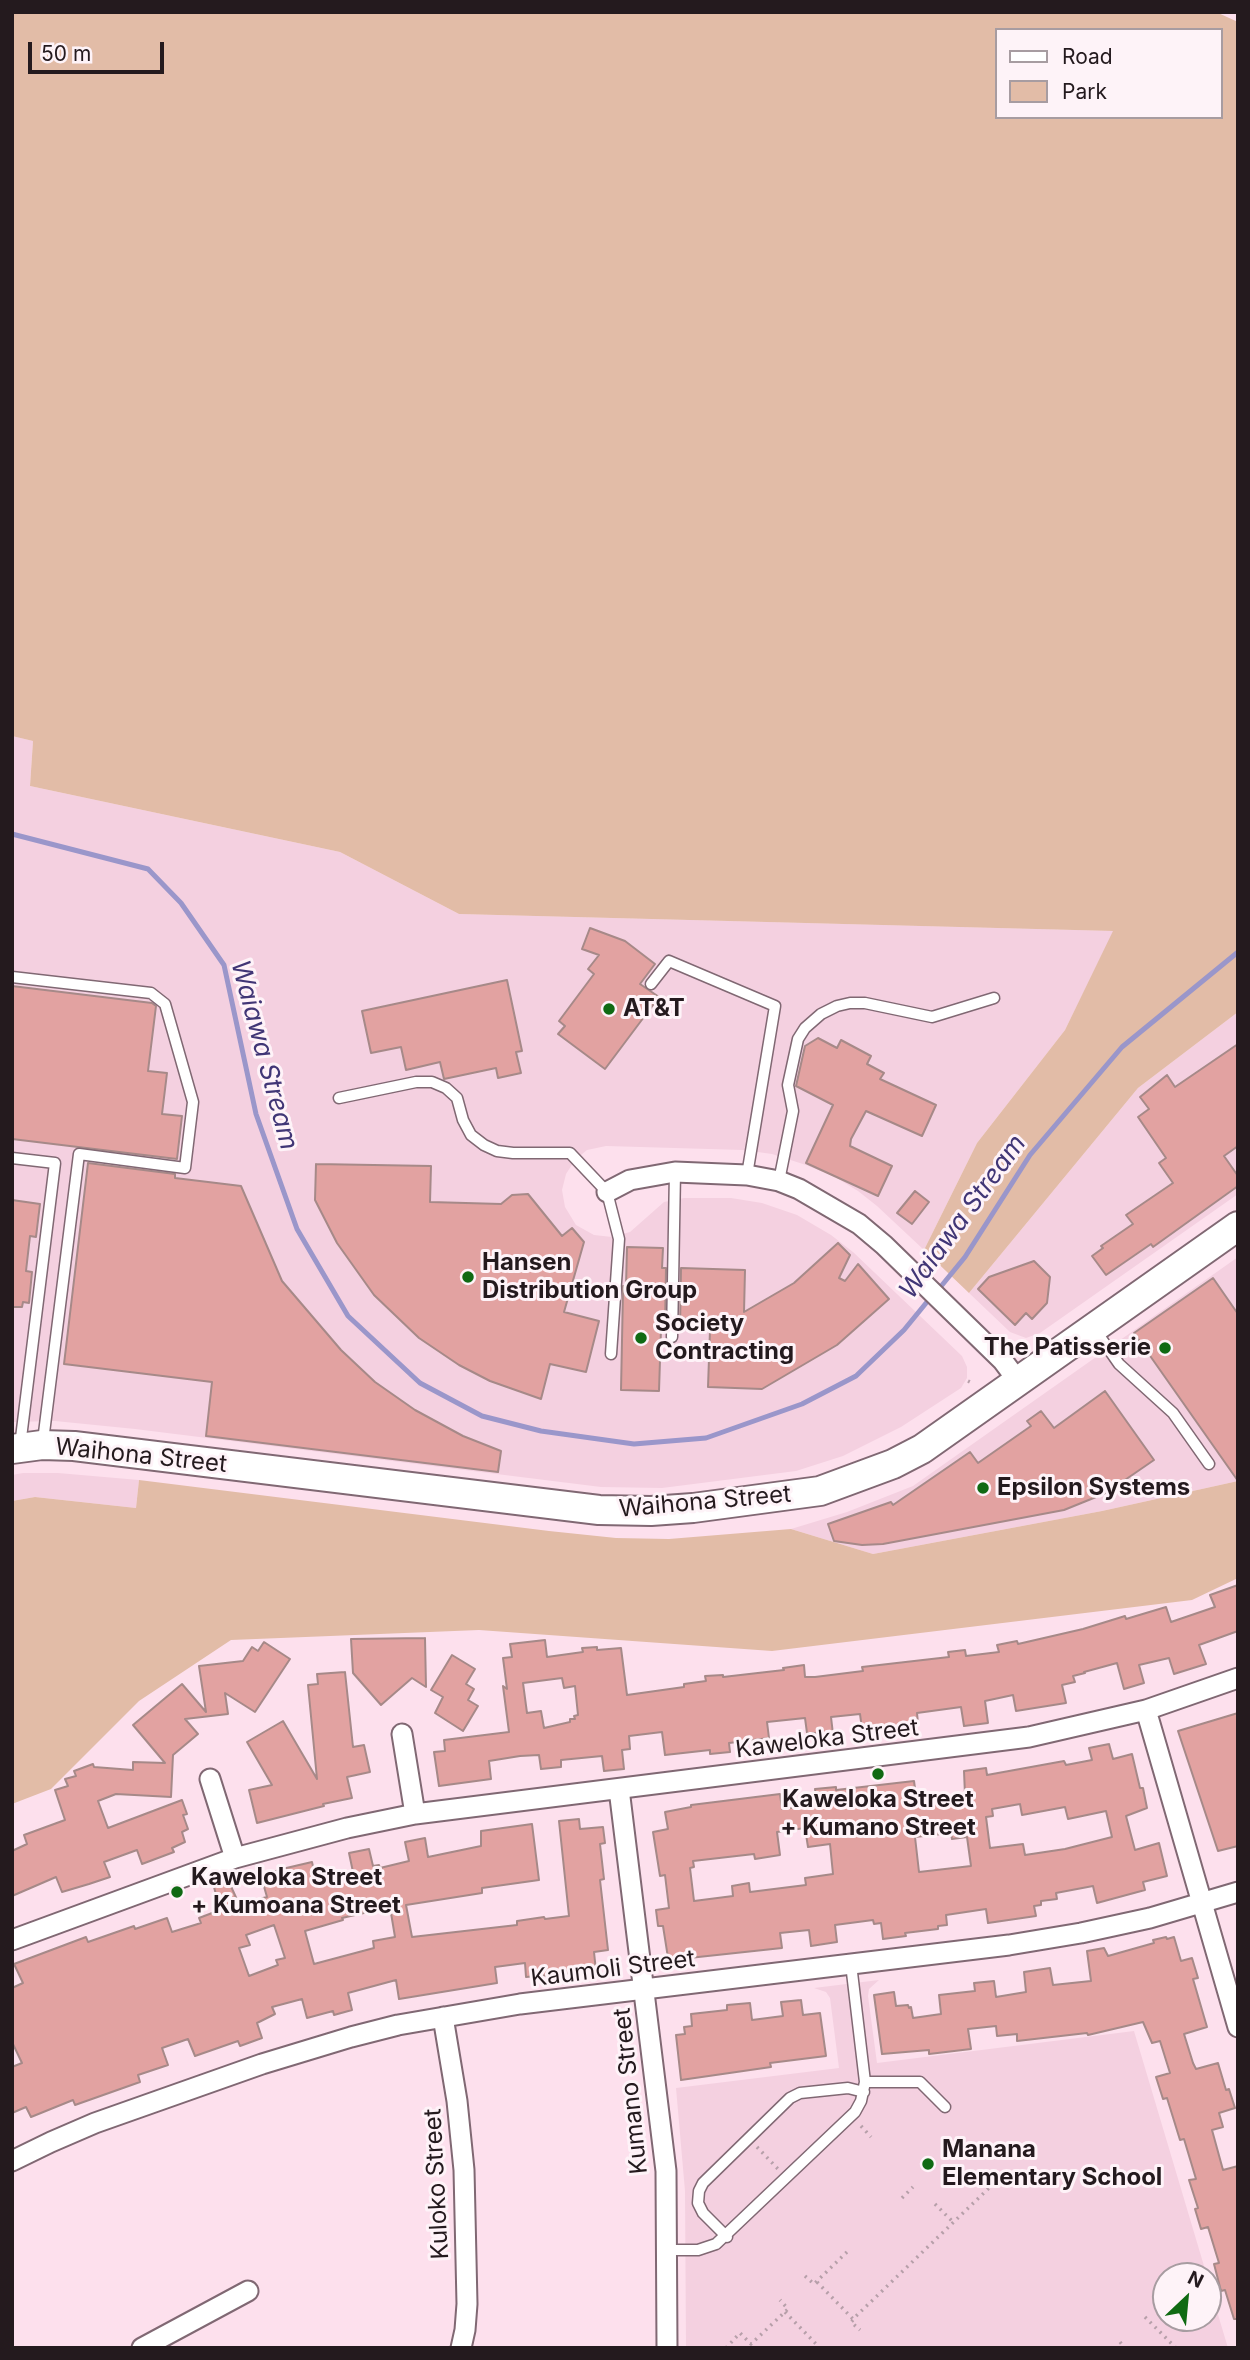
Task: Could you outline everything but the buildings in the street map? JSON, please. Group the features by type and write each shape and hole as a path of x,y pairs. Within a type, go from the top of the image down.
{"street":[{"path":"607,1192 630,1180 676,1172 747,1175 779,1181 799,1189 859,1224 1003,1361 1018,1381"},
{"name":"Waihona Street","path":"25,1447 88,1448 599,1510 651,1511 737,1504 820,1491 893,1464 922,1448 1238,1226"},
{"name":"Kaweloka Street","path":"12,1940 235,1858 347,1828 415,1814 1029,1737 1146,1710 1238,1678"},
{"path":"1146,1710 1238,2027"},
{"path":"402,1734 415,1814"},
{"path":"210,1779 235,1858"},
{"name":"Kumano Street","path":"619,1789 666,2171 667,2348"},
{"name":"Kaumoli Street","path":"12,2161 95,2123 262,2064 351,2036 520,2004 1009,1945 1150,1918 1238,1892"},
{"name":"Kuloko Street","path":"443,2017 457,2101 464,2170 467,2304 461,2348"},
{"path":"142,2348 248,2291"}],"lane":[{"path":"651,984 669,961 775,1006 747,1175"},
{"path":"12,977 151,993 165,1003 193,1102 184,1168 79,1154 25,1447"},
{"path":"779,1181 793,1111 788,1085 799,1039 805,1028 821,1014 837,1006 865,1003 932,1017 994,998"},
{"path":"339,1098 416,1082 432,1082 446,1088 457,1098 463,1120 471,1135 484,1145 513,1153 570,1153 607,1192 619,1239 611,1353"},
{"path":"12,1158 55,1163 25,1447"},
{"path":"672,1337 676,1172"},
{"path":"1094,1327 1119,1364 1173,1413 1209,1464"},
{"path":"668,2250 698,2250 727,2237 855,2112 864,2087 851,1964"},
{"path":"727,2237 703,2213 698,2203 699,2191 703,2183 790,2098 800,2093 920,2082 944,2107"}],"path":[{"path":"863,2128 871,2137"},
{"path":"755,2145 778,2169"},
{"path":"902,2198 913,2187"},
{"path":"860,2330 851,2322 853,2319 989,2188"},
{"path":"935,2204 953,2222"},
{"path":"805,2276 814,2284 849,2250"},
{"path":"817,2281 853,2319"},
{"path":"726,2348 740,2333 751,2344 788,2309 780,2300"},
{"path":"785,2312 820,2348"},
{"path":"1145,2317 1176,2348"},
{"path":"1120,2342 1125,2348"}],"shaded area":[{"path":"12,736 33,741 30,786 340,852 459,914 1114,931 1065,1030 977,1143 924,1250 858,1191 835,1177 772,1154 743,1150 606,1146 587,1150 575,1160 566,1174 562,1190 565,1207 576,1225 594,1235 612,1237 630,1232 664,1202 684,1198 731,1198 762,1203 797,1215 853,1252 962,1356 967,1367 967,1378 961,1388 901,1427 843,1456 796,1471 662,1488 601,1487 135,1429 55,1421 12,1422"},
{"path":"1238,1012 1238,1194 1040,1333 1026,1338 1010,1332 969,1293 1138,1088"},
{"path":"1238,1257 1238,1481 1102,1511 873,1554 791,1529 847,1512 913,1486"},
{"path":"58,1473 139,1480 136,1508 35,1497 12,1501 12,1475"},
{"name":"Manana Elementary School","path":"879,1980 869,1989 868,1996 877,2063 1134,2031 1203,2262 1152,2262 1152,2332 1222,2332 1222,2328 1228,2348 686,2348 685,2191 676,2088 839,2068 830,1998 826,1992 814,1988"}],"green space":[{"path":"12,12 1216,12 1238,22 1238,1012 1138,1088 969,1293 924,1250 977,1143 1065,1030 1113,931 459,914 340,852 30,786 33,741 12,736"},
{"path":"139,1480 616,1538 669,1539 791,1529 873,1554 1102,1511 1238,1481 1238,1578 1192,1600 772,1651 479,1630 231,1640 139,1701 51,1789 12,1804 12,1501 35,1497 136,1508"}],"waterway":[{"name":"Waiawa Stream","path":"12,834 148,869 181,903 224,965 256,1114 297,1229 348,1316 420,1383 482,1416 541,1431 634,1444 706,1438 802,1404 856,1376 904,1330 931,1297"},
{"name":"Waiawa Stream","path":"938,1290 965,1257 1030,1155 1122,1047 1238,952"}],"place":[{"name":"AT&T","path":"609,1009"},
{"name":"Hansen Distribution Group","path":"468,1277"},
{"name":"Society Contracting","path":"641,1338"},
{"name":"The Patisserie","path":"1165,1348"},
{"name":"Epsilon Systems","path":"983,1488"},
{"name":"Kaweloka Street + Kumano Street","path":"878,1774"},
{"name":"Kaweloka Street + Kumoana Street","path":"177,1892"},
{"name":"Manana Elementary School","path":"928,2164"}]}
